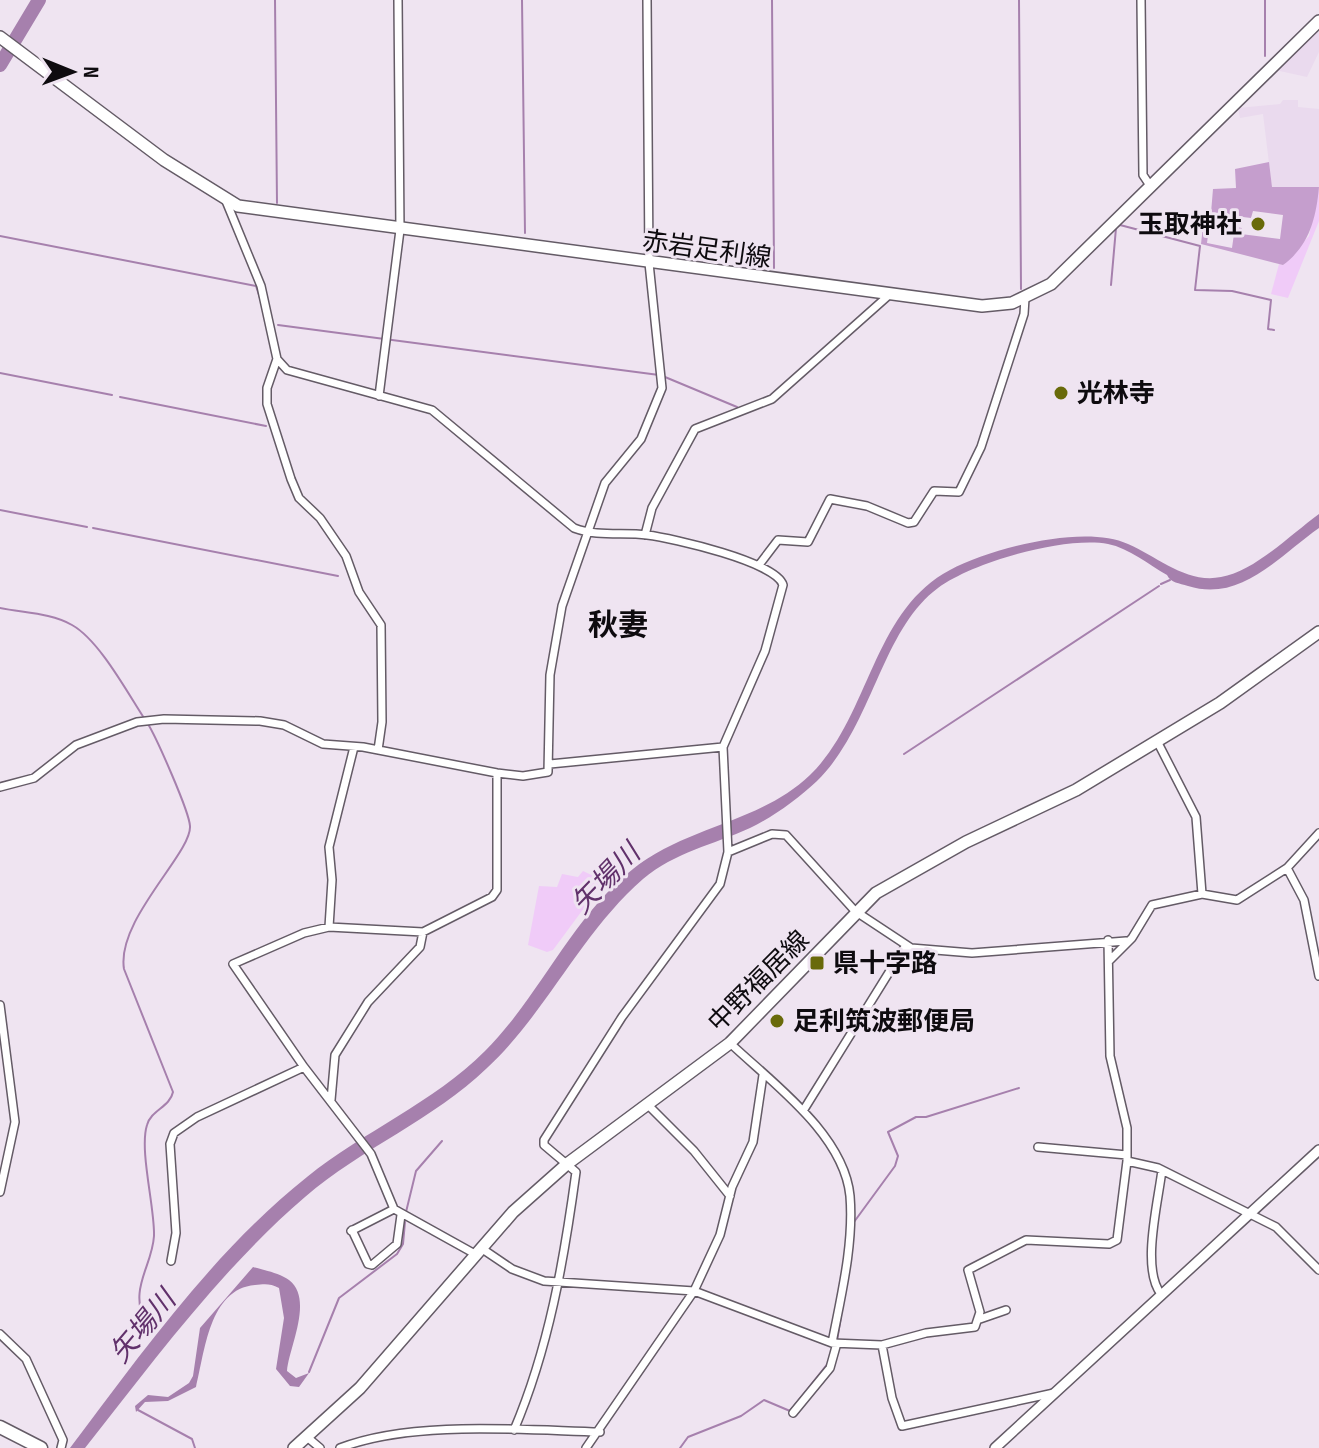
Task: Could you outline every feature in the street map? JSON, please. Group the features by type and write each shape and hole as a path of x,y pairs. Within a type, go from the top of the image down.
{"main road":[{"name":"赤岩足利線","path":"1,38 164,160 226,201 268,212 982,306 1025,298 1051,284 1319,21"},
{"name":"中野福居線","path":"294,1448 360,1388 513,1212 567,1164 730,1043 761,1015 855,911 876,893 1076,790 1220,703 1319,632"},
{"path":"0,1427 41,1448"}],"street":[{"path":"379,396 400,230 398,0"},
{"path":"0,787 34,778 76,745 140,721 151,720 260,721 284,725 323,744 378,750 497,773 548,772 553,644 586,532 605,483 641,439 662,388 649,263 647,0"},
{"path":"1141,0 1143,175 1152,187"},
{"path":"226,201 261,286 277,359 287,370 442,416 544,506 566,523 586,532 645,535 759,565 781,578 782,598 765,651 723,747 728,852 715,894 622,1017 544,1140 544,1145 576,1172 535,1380 514,1430"},
{"path":"645,535 652,508 695,429 772,399 885,302 889,295"},
{"path":"759,565 778,540 808,542 830,499 867,506 908,523 914,522 934,491 959,492 981,447 1024,314 1025,298"},
{"path":"277,359 267,388 267,404 291,479 299,498 320,518 346,556 359,592 381,625 382,722 378,750"},
{"path":"1157,741 1196,817 1202,894"},
{"path":"329,927 332,880 329,847 354,747"},
{"path":"550,764 723,747"},
{"path":"497,773 496,892 423,932 329,927 304,933 233,964 304,1067 371,1154 394,1209 512,1269 556,1284 694,1291 834,1343 882,1345 926,1333 975,1327 980,1319 1006,1310"},
{"path":"1109,961 1152,905 1202,894 1237,900 1287,868 1319,833"},
{"path":"728,852 772,834 786,835 855,911 906,945 928,952 972,953 1126,941"},
{"path":"1287,868 1304,900 1319,976"},
{"path":"331,1100 335,1055 368,1002 420,947 423,932"},
{"path":"980,1319 968,1270 980,1263 1026,1240 1109,1244 1117,1240 1127,1158 1126,1121 1110,1056 1108,940"},
{"path":"803,1111 906,945"},
{"path":"0,1005 15,1122 0,1192"},
{"path":"730,1043 803,1111 837,1159 850,1196 847,1254 830,1368 793,1413"},
{"path":"171,1261 176,1233 170,1144 174,1133 197,1117 304,1067"},
{"path":"586,1448 600,1432 694,1291 720,1235 730,1196 753,1142 763,1075"},
{"path":"647,1104 694,1151 730,1196"},
{"path":"1038,1147 1127,1158 1162,1170 1282,1230 1319,1270"},
{"path":"995,1448 1319,1150"},
{"path":"1161,1294 1152,1283 1152,1258 1162,1170"},
{"path":"394,1209 351,1231 368,1264 372,1265 397,1244 401,1215"},
{"path":"0,1334 26,1359 63,1440 61,1448"},
{"path":"882,1345 892,1398 902,1426 1054,1393"},
{"path":"340,1448 475,1428 600,1432"},
{"path":"307,1437 320,1448"}],"shaded area":[{"path":"1315,30 1319,33 1319,52 1307,77 1275,70"},
{"path":"1283,100 1298,100 1298,107 1319,109 1319,187 1272,188 1263,114 1240,118 1238,108 1280,104"},
{"name":"玉取神社","path":"1269,162 1272,187 1319,187 1310,231 1292,258 1283,265 1201,244 1203,226 1209,227 1207,243 1232,248 1235,227 1242,228 1241,234 1280,239 1283,215 1253,211 1251,218 1211,213 1213,189 1236,188 1235,169"},
{"path":"1319,187 1319,221 1288,298 1271,294 1279,264 1283,265 1309,236"},
{"path":"1319,514 1319,528 1259,574 1225,588 1207,589 1176,582 1124,549 1090,543 1020,553 973,569 938,588 919,606 903,628 852,734 817,781 759,824 681,855 643,879 601,923 528,1022 487,1068 421,1119 350,1163 274,1225 216,1285 85,1448 70,1448 180,1305 240,1238 307,1177 421,1102 485,1051 523,1006 574,933 611,888 654,855 769,804 810,775 830,751 846,724 887,638 924,588 950,570 989,554 1038,541 1088,537 1109,538 1128,544 1196,577 1221,577 1247,568"},
{"path":"583,871 604,881 553,950 547,952 528,945 539,886 557,887 562,874 578,877"},
{"path":"253,1267 285,1278 296,1288 300,1311 287,1371 296,1378 309,1373 299,1387 290,1386 276,1369 284,1318 279,1288 255,1285 240,1289 218,1310 206,1340 196,1387 168,1401 145,1402 136,1412 135,1406 148,1395 168,1397 189,1383 193,1376 200,1328"}],"waterway":[{"path":"0,65 39,0"},
{"path":"275,0 277,203"},
{"path":"522,0 525,233"},
{"path":"772,0 774,268"},
{"path":"1019,0 1021,289"},
{"path":"1265,0 1265,56"},
{"path":"1111,285 1116,228 1120,225 1200,246 1195,290 1232,291 1271,300 1268,329 1274,330"},
{"path":"0,236 256,286 261,301"},
{"path":"278,325 659,375"},
{"path":"0,373 112,395"},
{"path":"665,377 737,407"},
{"path":"120,397 266,426"},
{"path":"0,510 87,527"},
{"path":"93,528 338,576"},
{"path":"1161,584 1170,580"},
{"path":"904,754 1159,586"},
{"path":"0,608 55,618 82,632 112,667 144,718"},
{"name":"矢場川","path":"146,1326 139,1300 154,1236 145,1136 149,1120 173,1092 124,969 125,950 142,909 179,853 190,826 179,791 148,724"},
{"path":"854,1222 895,1166 898,1156 888,1132 916,1117 926,1117 1019,1088"},
{"path":"406,1212 416,1171 442,1141"},
{"path":"309,1372 339,1298 397,1254 403,1244 405,1222"},
{"path":"837,1341 841,1316"},
{"path":"680,1448 688,1437 741,1416 764,1400 790,1411 829,1362"},
{"path":"138,1410 192,1439 195,1448"}],"place":[{"name":"玉取神社","path":"1258,224"},
{"name":"光林寺","path":"1061,393"},
{"name":"県十字路","path":"817,963"},
{"name":"足利筑波郵便局","path":"777,1021"}],"district":[{"name":"秋妻","path":"618,625"}]}
